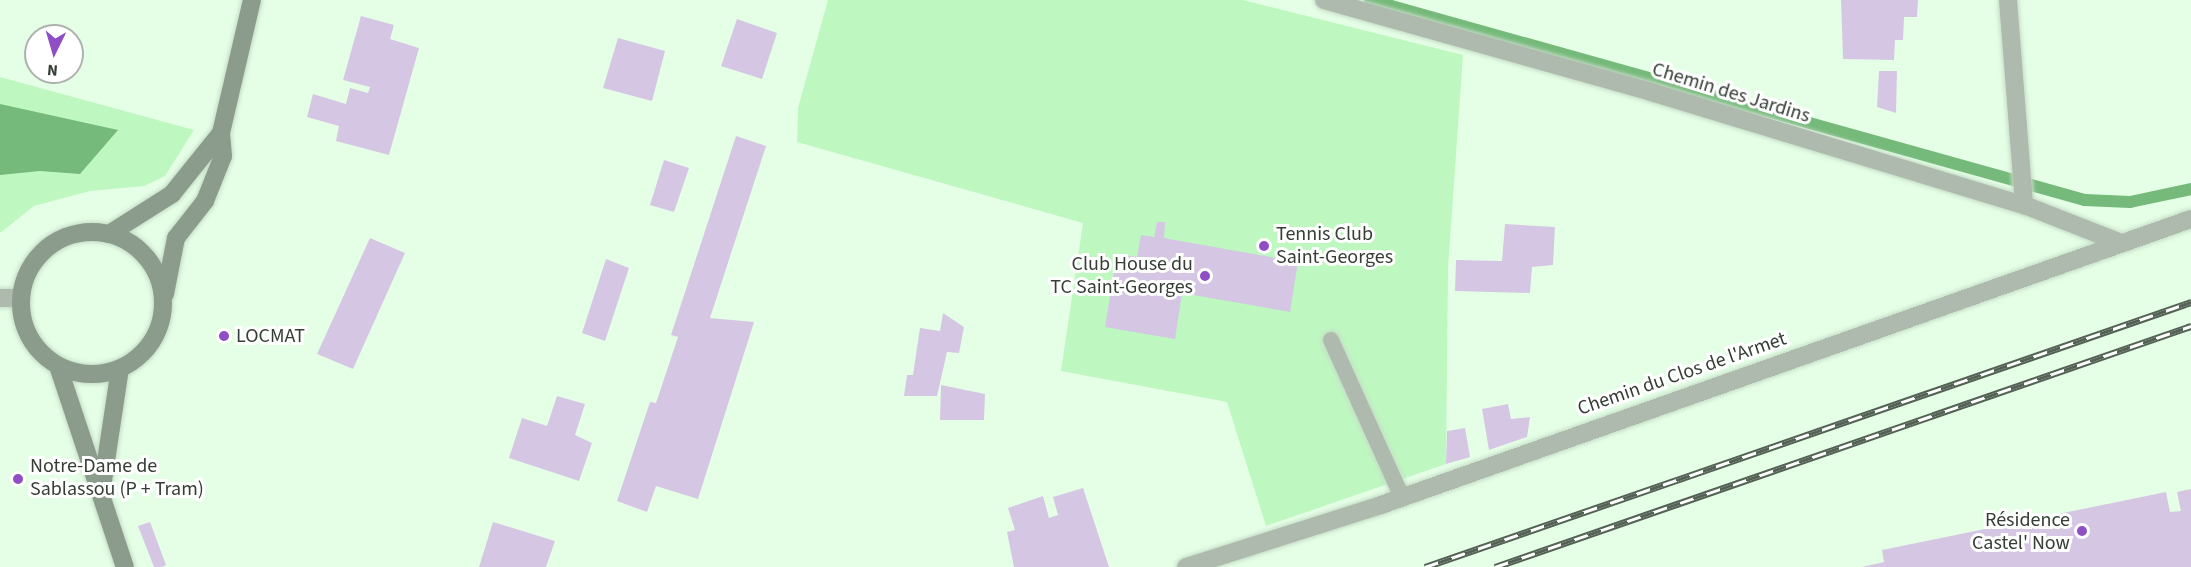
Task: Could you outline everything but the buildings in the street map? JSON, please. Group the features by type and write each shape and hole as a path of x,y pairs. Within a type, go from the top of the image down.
{"main road":[{"path":"163,305 160,281 149,260 131,243 109,234 90,231 50,245 25,278 21,314 30,337 45,357 58,366 89,374 120,368 146,350 159,328 176,238 205,201 223,156 221,134 252,0"},
{"path":"109,234 172,194 221,134"},
{"path":"58,366 125,567"},
{"path":"100,494 120,368"}],"street":[{"name":"Chemin des Jardins","path":"1324,0 1651,92 2024,205 2121,243"},
{"path":"2008,0 2024,205"},
{"name":"Chemin du Clos de l'Armet","path":"1186,567 1402,497 1950,307 2191,219"},
{"path":"0,298 21,298"}],"lane":[{"path":"1331,340 1402,497"}],"shaded area":[{"name":"Tennis Club Saint-Georges","path":"828,0 1243,0 1463,55 1448,268 1446,464 1266,526 1227,402 1061,371 1083,223 797,142 798,108"},
{"path":"0,77 194,130 165,176 144,186 90,191 34,206 0,233"},
{"path":"0,104 118,130 80,174 40,171 0,175"}],"waterway":[{"path":"1370,0 2085,200 2130,202 2191,189"}],"railway":[{"path":"1425,567 2191,302"},
{"path":"1495,567 2191,326"}],"place":[{"name":"Tennis Club Saint-Georges","path":"1264,246"},
{"name":"Club House du TC Saint-Georges","path":"1205,276"},
{"name":"LOCMAT","path":"224,336"},
{"name":"Notre-Dame de Sablassou (P + Tram)","path":"18,479"},
{"name":"Résidence Castel' Now","path":"2082,531"}]}
